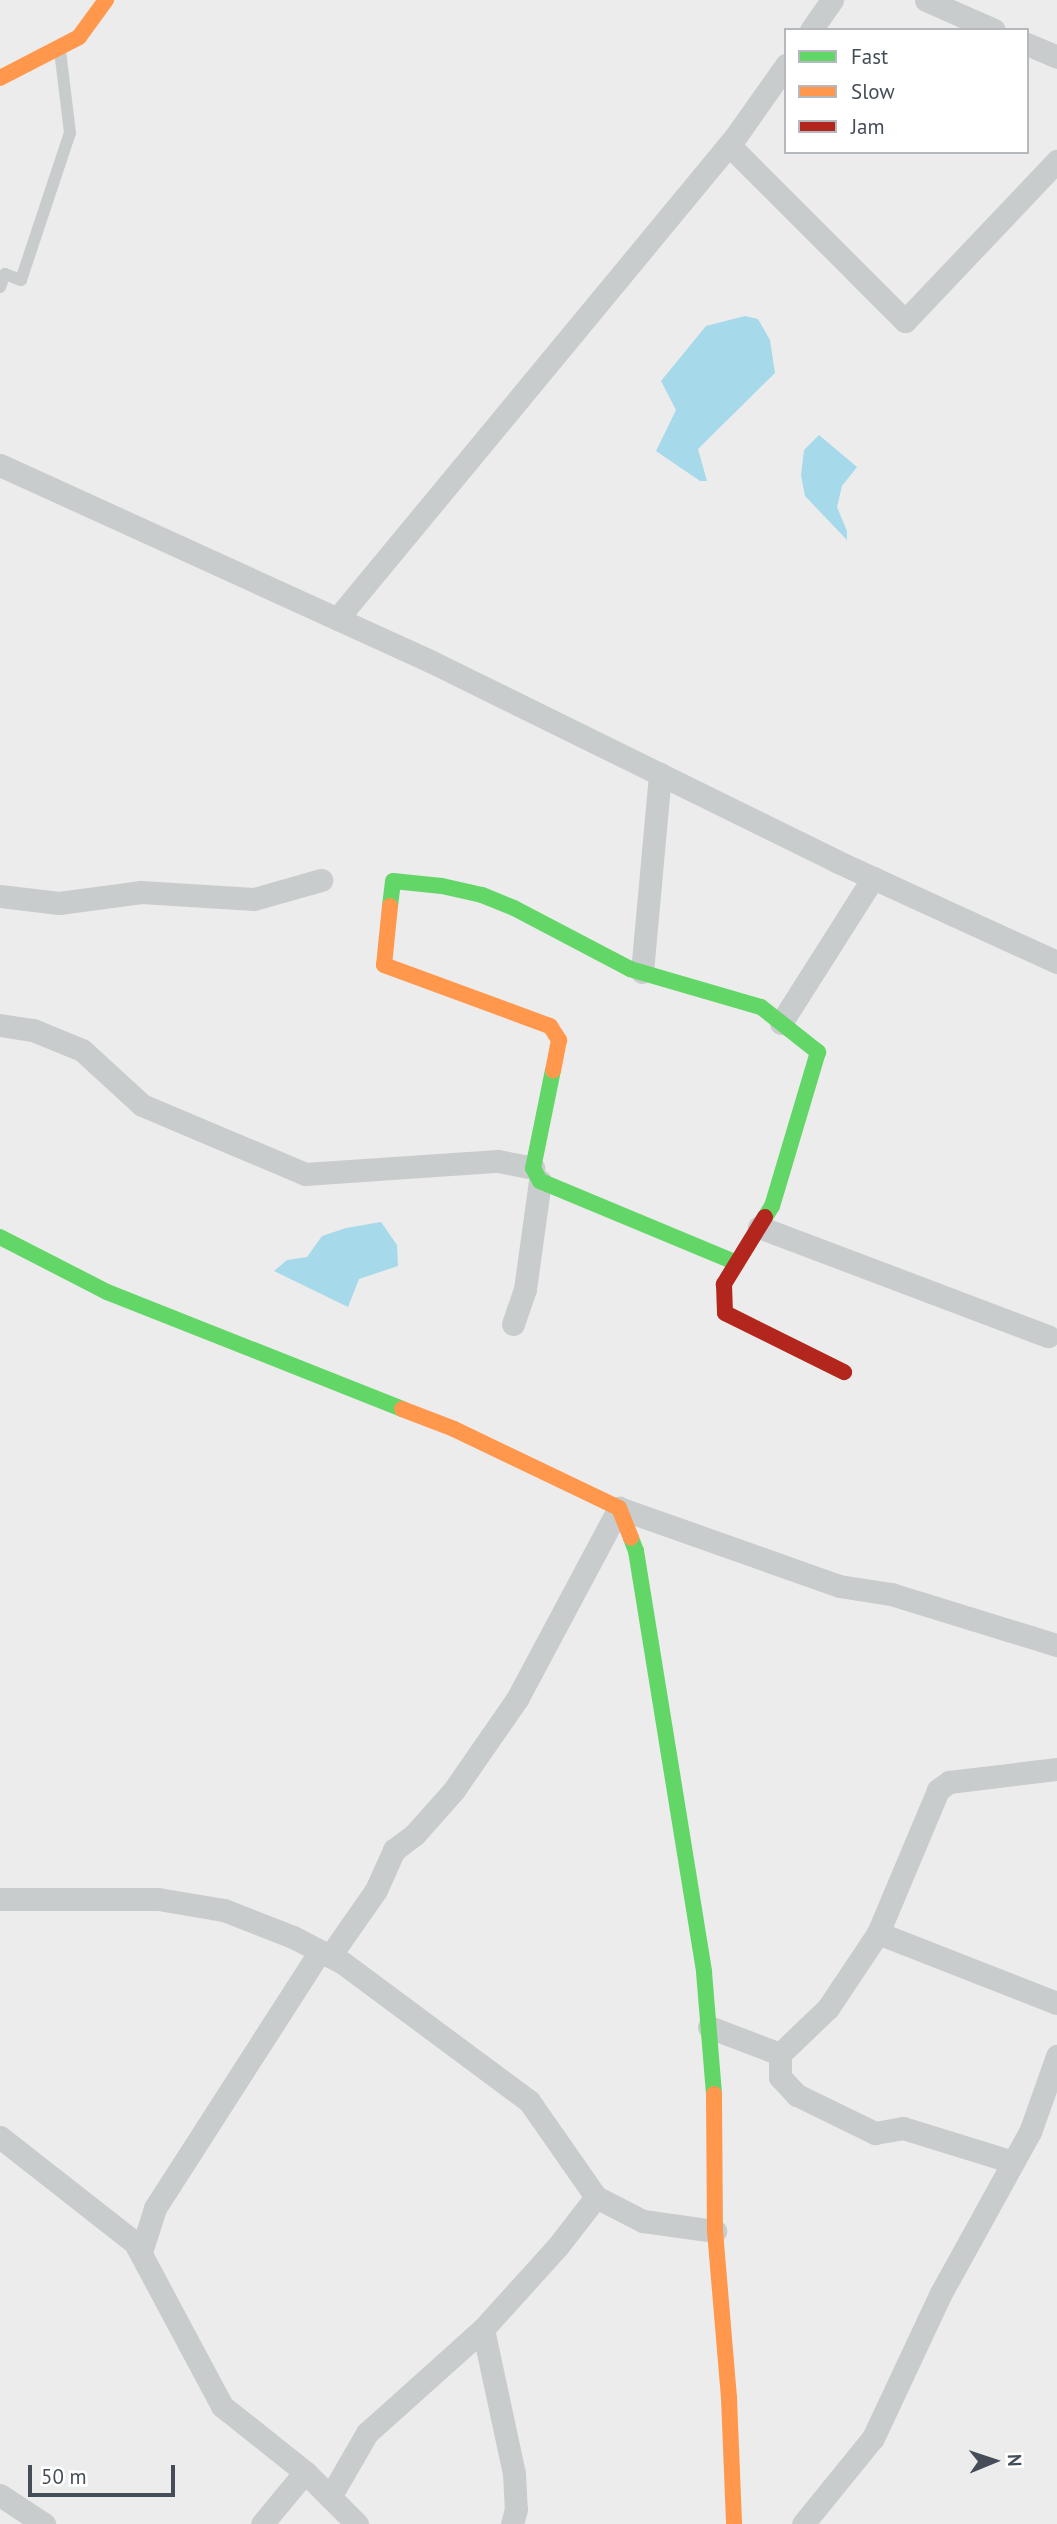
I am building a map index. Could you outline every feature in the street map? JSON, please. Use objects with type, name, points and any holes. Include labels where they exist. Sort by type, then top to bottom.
[{"type":"main road","points":[[0,78],[79,37],[106,0]]},
{"type":"main road","points":[[737,1263],[536,1174],[559,1040],[550,1026],[384,965],[393,881],[442,886],[482,895],[514,908],[642,972],[761,1007],[818,1052],[772,1206],[759,1227],[737,1263],[724,1284],[724,1313],[845,1372]]},
{"type":"main road","points":[[0,1237],[107,1292],[454,1429],[620,1508],[636,1551],[704,1972],[714,2078],[715,2231],[729,2398],[734,2524]]},
{"type":"street","points":[[812,28],[832,0]]},
{"type":"street","points":[[926,0],[989,28]]},
{"type":"street","points":[[1029,45],[1057,57]]},
{"type":"street","points":[[337,619],[729,145],[784,68]]},
{"type":"street","points":[[729,145],[905,321],[1057,161]]},
{"type":"street","points":[[0,465],[337,619],[873,878],[1057,962]]},
{"type":"street","points":[[642,972],[660,774]]},
{"type":"street","points":[[781,1023],[873,878]]},
{"type":"street","points":[[0,896],[59,903],[141,892],[254,899],[321,880]]},
{"type":"street","points":[[0,1025],[33,1030],[82,1050],[142,1105],[305,1174],[498,1161],[536,1174],[525,1289],[513,1324]]},
{"type":"street","points":[[759,1227],[1048,1336]]},
{"type":"street","points":[[141,2252],[155,2208],[325,1953],[376,1890],[394,1850],[415,1834],[454,1790],[517,1699],[620,1508],[839,1586],[891,1594],[1057,1645]]},
{"type":"street","points":[[1013,2162],[903,2128],[875,2133],[797,2095],[780,2077],[780,2054],[828,2008],[878,1933],[938,1790],[949,1782],[1057,1769]]},
{"type":"street","points":[[0,1899],[158,1899],[224,1910],[325,1953],[528,2101],[596,2197],[643,2221],[715,2231]]},
{"type":"street","points":[[878,1933],[1057,2003]]},
{"type":"street","points":[[709,2027],[780,2054]]},
{"type":"street","points":[[803,2524],[873,2438],[941,2293],[1030,2132],[1057,2056]]},
{"type":"street","points":[[0,2137],[135,2243],[222,2406],[305,2472],[358,2524]]},
{"type":"street","points":[[330,2497],[367,2434],[483,2329],[558,2246],[596,2197]]},
{"type":"street","points":[[483,2329],[514,2474],[516,2509],[512,2524]]},
{"type":"street","points":[[262,2524],[305,2472]]},
{"type":"street","points":[[0,2495],[44,2524]]},
{"type":"lane","points":[[0,286],[5,274],[21,280],[70,133],[60,47]]},
{"type":"water","points":[[745,316],[758,319],[770,340],[775,373],[698,449],[707,481],[700,481],[656,451],[676,410],[661,381],[706,326]]},
{"type":"water","points":[[819,435],[857,467],[842,486],[837,507],[847,531],[847,540],[805,496],[801,475],[804,450]]},
{"type":"water","points":[[381,1222],[397,1245],[398,1266],[359,1279],[348,1307],[274,1271],[287,1260],[307,1257],[322,1236],[346,1228]]},
{"type":"traffic: fast","points":[[390,906],[393,881],[442,886],[482,895],[514,908],[630,969],[761,1007],[818,1052],[772,1206],[765,1217]]},
{"type":"traffic: fast","points":[[553,1070],[533,1168],[540,1181],[737,1263]]},
{"type":"traffic: fast","points":[[0,1237],[107,1292],[402,1409]]},
{"type":"traffic: fast","points":[[631,1538],[636,1551],[704,1972],[714,2094]]},
{"type":"traffic: slow","points":[[0,78],[79,37],[106,0]]},
{"type":"traffic: slow","points":[[390,906],[384,965],[550,1026],[559,1040],[553,1070]]},
{"type":"traffic: slow","points":[[402,1409],[454,1429],[619,1508],[631,1538]]},
{"type":"traffic: slow","points":[[714,2094],[715,2231],[729,2398],[734,2524]]},
{"type":"traffic: jam","points":[[765,1217],[724,1284],[725,1313],[844,1372]]}]
